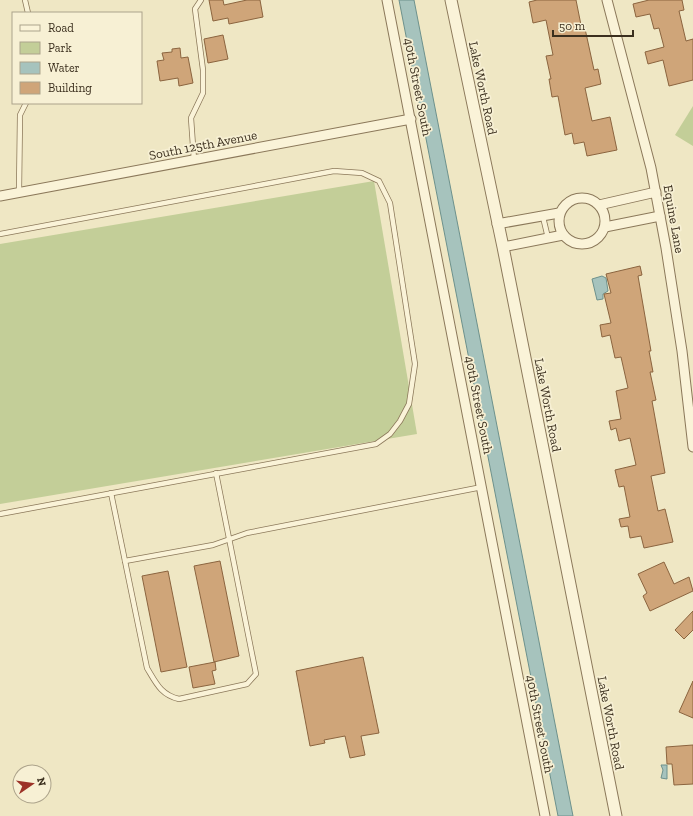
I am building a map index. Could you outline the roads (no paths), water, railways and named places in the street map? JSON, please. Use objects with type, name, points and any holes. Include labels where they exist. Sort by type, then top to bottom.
[{"type":"street","name":"40th Street South","points":[[387,0],[545,816]]},
{"type":"street","name":"Lake Worth Road","points":[[451,0],[503,247],[616,816]]},
{"type":"street","name":"Equine Lane","points":[[607,0],[656,192],[682,351],[693,447]]},
{"type":"street","name":"South 125th Avenue","points":[[0,196],[411,119]]},
{"type":"street","points":[[599,205],[656,192]]},
{"type":"street","points":[[577,198],[585,198],[599,205],[604,212],[605,227],[596,240],[590,243],[575,244],[563,235],[558,221],[560,213],[569,201],[577,198]]},
{"type":"street","points":[[497,224],[560,213]]},
{"type":"street","points":[[605,227],[660,216]]},
{"type":"street","points":[[503,247],[563,235]]},
{"type":"lane","points":[[25,0],[28,12]]},
{"type":"lane","points":[[194,160],[191,118],[203,93],[203,70],[195,9],[201,0]]},
{"type":"lane","points":[[19,192],[20,115],[26,104]]},
{"type":"lane","points":[[0,234],[334,171],[362,172],[379,181],[390,203],[415,364],[409,404],[400,421],[390,434],[376,444],[0,514]]},
{"type":"lane","points":[[543,217],[548,238]]},
{"type":"lane","points":[[111,493],[147,668],[158,686],[168,696],[179,698],[247,684],[256,674],[216,473]]},
{"type":"lane","points":[[125,561],[213,545],[247,533],[482,487]]},
{"type":"water","points":[[399,0],[414,0],[573,816],[558,816]]},
{"type":"water","points":[[602,276],[606,278],[608,291],[603,294],[603,299],[597,300],[592,279]]},
{"type":"water","points":[[661,765],[667,765],[667,779],[661,778],[663,770]]}]
